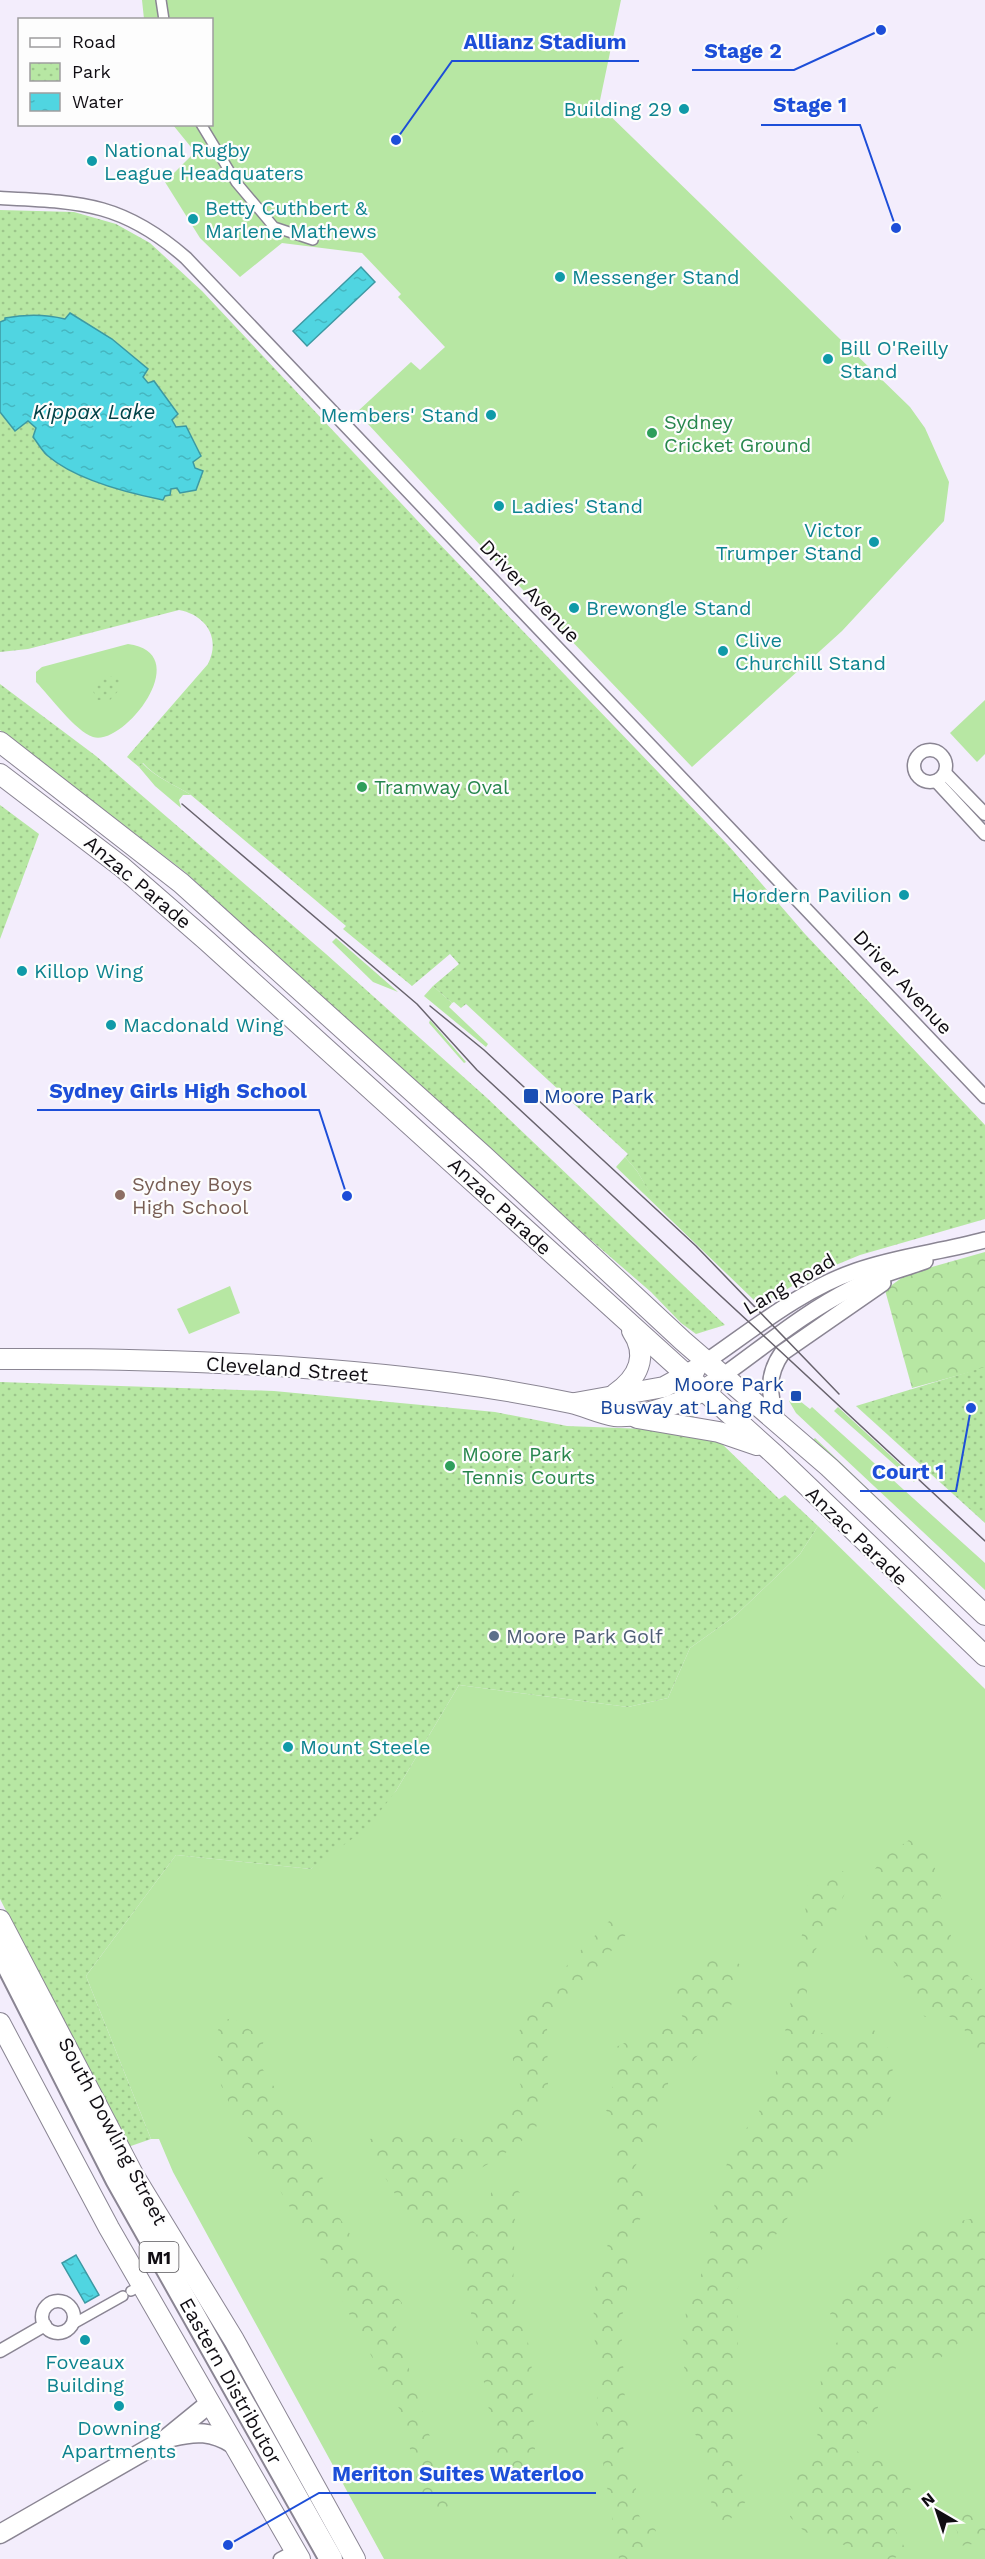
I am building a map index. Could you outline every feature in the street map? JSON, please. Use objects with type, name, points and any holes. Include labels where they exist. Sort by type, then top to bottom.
[{"type":"highway","name":"Eastern Distributor","points":[[0,1948],[117,2179],[331,2559]]},
{"type":"highway","name":"Eastern Distributor","points":[[0,1979],[22,2019],[105,2191],[221,2389],[297,2557]]},
{"type":"highway","points":[[117,2179],[219,2339],[345,2559]]},
{"type":"main road","name":"Anzac Parade","points":[[0,742],[181,883],[707,1361],[777,1420],[985,1616]]},
{"type":"main road","name":"Anzac Parade","points":[[0,774],[122,867],[182,918],[775,1455],[985,1656]]},
{"type":"main road","points":[[615,1394],[630,1382],[640,1365],[640,1348],[627,1323]]},
{"type":"main road","name":"Cleveland Street","points":[[0,1359],[157,1360],[317,1370],[452,1382],[572,1403],[616,1416],[687,1400],[704,1391],[724,1375]]},
{"type":"main road","name":"Cleveland Street","points":[[572,1403],[664,1387],[687,1376],[707,1361]]},
{"type":"main road","points":[[616,1416],[649,1419],[735,1436],[775,1455]]},
{"type":"main road","name":"South Dowling Street","points":[[0,1920],[134,2176],[234,2340],[355,2559]]},
{"type":"main road","points":[[0,2023],[104,2219],[297,2557]]},
{"type":"main road","points":[[0,2534],[167,2438],[210,2403]]},
{"type":"main road","points":[[167,2438],[203,2432],[233,2444]]},
{"type":"street","points":[[161,0],[164,18]]},
{"type":"street","points":[[202,126],[236,182],[274,227],[313,240]]},
{"type":"street","name":"Driver Avenue","points":[[0,198],[75,201],[97,206],[146,228],[186,258],[985,1097]]},
{"type":"street","points":[[985,814],[940,777],[985,834]]},
{"type":"street","name":"Lang Road","points":[[707,1361],[790,1304],[830,1282],[887,1261],[985,1240]]},
{"type":"street","name":"Lang Road","points":[[724,1375],[790,1326],[831,1300],[863,1283],[970,1244]]},
{"type":"street","points":[[777,1420],[771,1402],[770,1381],[771,1371],[782,1353],[857,1298],[908,1267]]},
{"type":"street","points":[[45,2325],[59,2333],[129,2292]]},
{"type":"street","points":[[45,2325],[44,2311],[50,2303],[60,2301],[72,2308],[72,2324]]},
{"type":"street","points":[[0,2351],[45,2325]]},
{"type":"green space","name":"Sydney Cricket Ground","points":[[142,0],[621,0],[599,105],[910,407],[925,428],[949,482],[944,521],[842,631],[692,767],[463,527],[357,412],[411,362],[420,370],[445,347],[398,297],[401,294],[362,253],[282,243],[240,277],[200,238],[165,182],[195,152],[174,126],[213,126],[213,18],[144,18]]},
{"type":"green space","points":[[0,210],[74,212],[116,224],[150,243],[202,291],[430,534],[728,845],[805,934],[985,1125],[985,1219],[860,1255],[809,1276],[762,1304],[652,1197],[637,1171],[625,1157],[628,1154],[466,1004],[461,1008],[433,986],[459,964],[450,954],[412,986],[343,929],[346,926],[191,795],[159,777],[143,763],[139,767],[127,757],[208,664],[213,645],[212,637],[203,622],[179,610],[28,649],[0,652]]},
{"type":"green space","points":[[128,644],[148,651],[156,664],[155,680],[148,698],[136,714],[121,728],[106,736],[93,737],[78,728],[36,682],[36,672],[42,667]]},
{"type":"green space","points":[[113,676],[121,681],[120,689],[110,700],[97,700],[92,689],[94,686],[106,677]]},
{"type":"green space","points":[[0,684],[96,756],[326,954],[487,1098],[725,1325],[696,1334],[681,1323],[651,1292],[570,1222],[185,872],[0,730]]},
{"type":"green space","points":[[985,700],[985,754],[977,762],[950,733]]},
{"type":"green space","points":[[142,763],[159,777],[191,795],[183,795],[179,800],[181,808],[155,786],[139,767]]},
{"type":"green space","points":[[0,805],[39,834],[0,939]]},
{"type":"green space","points":[[336,938],[398,992],[373,982],[332,942]]},
{"type":"green space","points":[[433,986],[452,1003],[449,1007],[488,1044],[486,1047],[424,996]]},
{"type":"green space","points":[[430,1020],[466,1062],[464,1063],[429,1023]]},
{"type":"green space","points":[[625,1157],[637,1171],[652,1196],[753,1294],[755,1301],[616,1167]]},
{"type":"green space","points":[[985,1252],[985,1368],[912,1388],[885,1290],[907,1274]]},
{"type":"green space","points":[[230,1286],[240,1313],[189,1334],[177,1309]]},
{"type":"green space","points":[[985,1367],[985,1523],[856,1406]]},
{"type":"green space","points":[[0,1382],[274,1391],[495,1412],[567,1426],[645,1429],[693,1416],[779,1499],[785,1495],[818,1526],[800,1554],[735,1616],[690,1648],[668,1698],[628,1707],[459,1685],[396,1791],[367,1828],[311,1869],[176,1855],[86,1976],[151,2139],[128,2147],[0,1899]]},
{"type":"green space","points":[[791,1394],[810,1409],[812,1407],[985,1563],[985,1590],[796,1413],[789,1401]]},
{"type":"green space","points":[[838,1407],[916,1479],[914,1482],[834,1411]]},
{"type":"green space","points":[[815,1438],[985,1601],[985,1608],[813,1440]]},
{"type":"green space","name":"Moore Park Golf","points":[[818,1526],[985,1689],[985,2559],[384,2559],[173,2172],[159,2139],[151,2139],[86,1976],[176,1855],[311,1869],[396,1791],[459,1685],[628,1707],[668,1698],[690,1648],[735,1616],[800,1554]]},
{"type":"green space","points":[[909,1840],[931,1849],[947,1926],[966,1973],[985,1993],[985,2069],[971,2056],[963,2023],[938,2011],[925,2017],[903,1990],[907,1983],[889,1954],[875,1955],[864,1945],[875,1869],[884,1858]]},
{"type":"green space","points":[[839,1869],[853,1878],[814,1953],[804,2007],[815,2031],[842,2040],[874,2030],[893,2055],[892,2089],[885,2128],[807,2190],[773,2239],[762,2249],[737,2289],[738,2346],[733,2408],[737,2453],[748,2499],[727,2523],[717,2517],[712,2507],[702,2444],[690,2427],[690,2405],[682,2353],[686,2311],[705,2265],[717,2189],[736,2141],[758,2114],[779,2064],[794,1984],[795,1960],[805,1924],[806,1887],[827,1873]]},
{"type":"green space","points":[[615,1915],[630,1930],[547,2023],[548,2088],[535,2131],[500,2157],[447,2188],[456,2214],[477,2235],[492,2190],[510,2182],[520,2193],[515,2214],[513,2292],[531,2353],[535,2450],[516,2477],[502,2480],[462,2264],[418,2233],[375,2160],[369,2139],[419,2134],[467,2140],[524,2096],[513,2056],[517,2035],[527,2017],[555,1979]]},
{"type":"green space","points":[[725,1956],[741,1965],[730,2009],[709,2043],[687,2066],[669,2064],[668,2085],[654,2137],[630,2174],[650,2194],[646,2210],[628,2238],[627,2289],[621,2323],[625,2401],[632,2414],[623,2446],[630,2466],[637,2474],[636,2499],[640,2517],[643,2523],[652,2523],[656,2531],[645,2559],[619,2559],[594,2408],[602,2384],[595,2346],[593,2295],[617,2213],[613,2175],[619,2141],[615,2126],[605,2108],[617,2075],[616,2047],[642,2035],[656,2021],[671,2029],[683,2018],[674,1998],[679,1987],[705,1957]]},
{"type":"green space","points":[[232,2018],[264,2039],[259,2063],[271,2083],[307,2125],[330,2203],[355,2242],[402,2303],[395,2323],[450,2502],[444,2513],[432,2515],[418,2484],[402,2414],[315,2249],[233,2112],[221,2085],[216,2035],[222,2021]]},
{"type":"green space","points":[[985,2216],[985,2321],[933,2364],[899,2361],[874,2416],[849,2444],[864,2457],[894,2462],[914,2484],[891,2522],[905,2548],[894,2559],[874,2559],[859,2550],[805,2532],[790,2517],[796,2467],[817,2442],[822,2361],[838,2341],[830,2314],[882,2252],[911,2231]]},
{"type":"green space","points":[[974,2507],[985,2521],[985,2542],[960,2546],[953,2512]]},
{"type":"water","points":[[361,267],[375,282],[307,346],[293,331]]},
{"type":"water","name":"Kippax Lake","points":[[70,313],[112,339],[148,369],[143,377],[148,383],[154,381],[178,414],[172,420],[176,427],[186,426],[201,456],[193,462],[195,468],[203,471],[196,490],[180,493],[177,488],[171,489],[170,495],[165,496],[163,500],[118,489],[87,478],[72,472],[46,454],[33,437],[36,428],[28,421],[15,431],[0,412],[0,322],[5,318],[28,315],[65,319]]},
{"type":"water","points":[[76,2255],[99,2295],[85,2303],[62,2263]]},
{"type":"tram line","points":[[182,804],[417,1004],[477,1070],[985,1541]]},
{"type":"tram line","points":[[430,1006],[484,1050],[696,1246],[839,1394]]},
{"type":"place","name":"Stage 2","points":[[881,30]]},
{"type":"place","name":"Building 29","points":[[684,109]]},
{"type":"place","name":"Allianz Stadium","points":[[396,140]]},
{"type":"place","name":"National Rugby League Headquaters","points":[[92,161]]},
{"type":"place","name":"Betty Cuthbert & Marlene Mathews","points":[[193,219]]},
{"type":"place","name":"Stage 1","points":[[896,228]]},
{"type":"place","name":"Messenger Stand","points":[[560,277]]},
{"type":"place","name":"Bill O'Reilly Stand","points":[[828,359]]},
{"type":"place","name":"Members' Stand","points":[[491,415]]},
{"type":"place","name":"Sydney Cricket Ground","points":[[652,433]]},
{"type":"place","name":"Ladies' Stand","points":[[499,506]]},
{"type":"place","name":"Victor Trumper Stand","points":[[874,542]]},
{"type":"place","name":"Brewongle Stand","points":[[574,608]]},
{"type":"place","name":"Clive Churchill Stand","points":[[723,651]]},
{"type":"place","name":"Tramway Oval","points":[[362,787]]},
{"type":"place","name":"Hordern Pavilion","points":[[904,895]]},
{"type":"place","name":"Killop Wing","points":[[22,971]]},
{"type":"place","name":"Macdonald Wing","points":[[111,1025]]},
{"type":"place","name":"Moore Park","points":[[531,1096]]},
{"type":"place","name":"Sydney Boys High School","points":[[120,1195]]},
{"type":"place","name":"Sydney Girls High School","points":[[347,1196]]},
{"type":"place","name":"Moore Park Busway at Lang Rd","points":[[796,1396]]},
{"type":"place","name":"Court 1","points":[[971,1408]]},
{"type":"place","name":"Moore Park Tennis Courts","points":[[450,1466]]},
{"type":"place","name":"Moore Park Golf","points":[[494,1636]]},
{"type":"place","name":"Mount Steele","points":[[288,1747]]},
{"type":"place","name":"Foveaux Building","points":[[85,2340]]},
{"type":"place","name":"Downing Apartments","points":[[119,2406]]},
{"type":"place","name":"Meriton Suites Waterloo","points":[[228,2545]]}]
